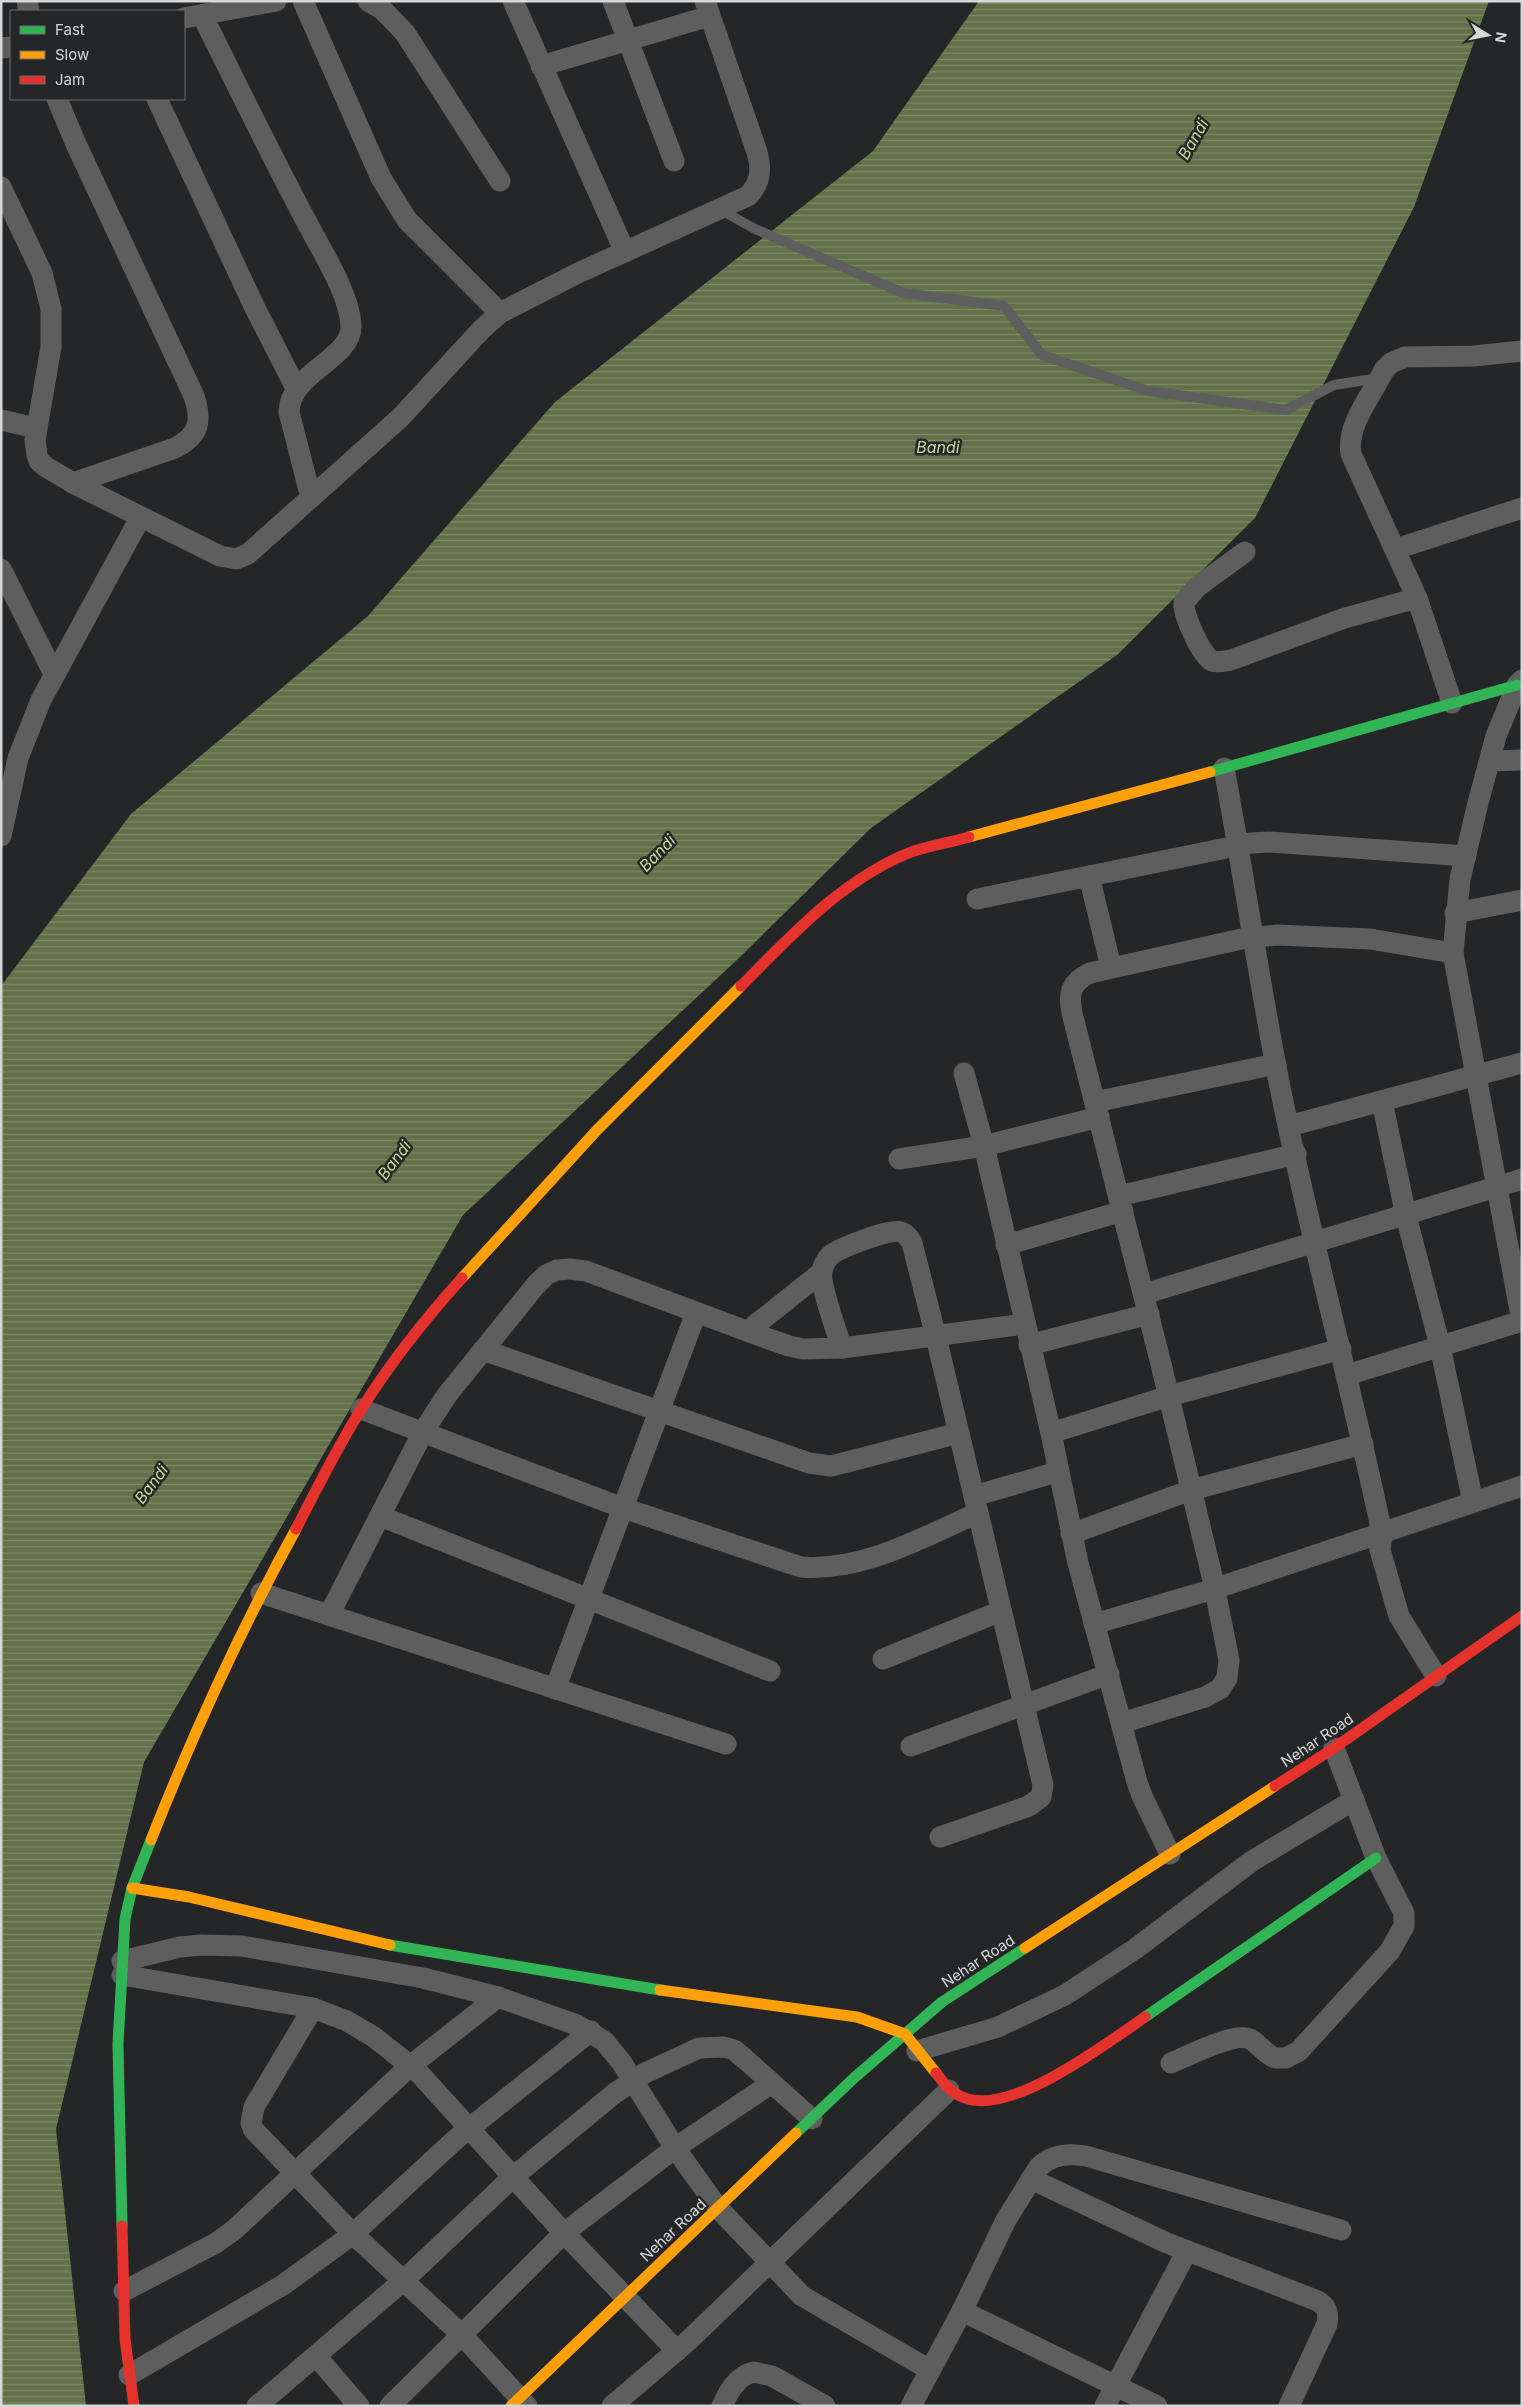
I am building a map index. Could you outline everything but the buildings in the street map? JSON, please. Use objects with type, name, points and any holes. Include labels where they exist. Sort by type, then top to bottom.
[{"type":"street","points":[[276,1],[193,16],[304,218],[324,250],[349,314],[350,335],[344,346],[296,388],[290,402],[289,412],[311,498]]},
{"type":"street","points":[[304,1],[381,178],[396,205],[430,245],[500,313]]},
{"type":"street","points":[[368,1],[383,10],[405,33],[500,181]]},
{"type":"street","points":[[513,1],[625,252]]},
{"type":"street","points":[[613,1],[674,161]]},
{"type":"street","points":[[1,187],[42,273],[51,309],[51,347],[36,428],[35,447],[39,461],[73,483],[140,518],[220,556],[236,559],[248,554],[401,417],[481,330],[500,313],[578,273],[748,196],[754,190],[761,173],[760,164],[707,8],[629,40],[541,66]]},
{"type":"street","points":[[57,100],[199,410],[197,428],[186,442],[175,448],[73,483]]},
{"type":"street","points":[[157,100],[255,308],[296,388]]},
{"type":"street","points":[[1452,703],[1417,598],[1357,468],[1350,448],[1354,427],[1380,378],[1391,363],[1405,357],[1474,356],[1522,352]]},
{"type":"street","points":[[1,420],[36,428]]},
{"type":"street","points":[[1396,549],[1522,508]]},
{"type":"street","points":[[1,836],[10,755],[140,518]]},
{"type":"street","points":[[1244,552],[1197,587],[1184,602],[1185,614],[1206,657],[1214,662],[1232,660],[1345,618],[1417,598]]},
{"type":"street","points":[[1,568],[54,674]]},
{"type":"street","points":[[134,2406],[124,2339],[118,2044],[125,1919],[132,1888],[167,1800],[262,1593],[361,1409],[395,1358],[433,1310],[590,1138],[753,974],[825,904],[881,866],[907,854],[1224,768],[1519,682]]},
{"type":"street","points":[[1347,1375],[1522,1321],[1453,952],[1455,913],[1466,856],[1496,736],[1519,682]]},
{"type":"street","points":[[1490,761],[1522,760]]},
{"type":"street","points":[[1224,768],[1252,938],[1276,1064],[1382,1532],[1380,1550],[1399,1616],[1436,1676]]},
{"type":"street","points":[[977,899],[1238,845],[1269,842],[1466,856]]},
{"type":"street","points":[[1089,876],[1111,967]]},
{"type":"street","points":[[1455,913],[1522,900]]},
{"type":"street","points":[[1122,1723],[1205,1697],[1225,1685],[1229,1670],[1229,1660],[1169,1396],[1072,1013],[1070,991],[1082,977],[1111,967],[1252,938],[1277,935],[1370,939],[1453,952]]},
{"type":"street","points":[[1289,1126],[1522,1063]]},
{"type":"street","points":[[899,1159],[984,1146],[1097,1110],[1276,1064]]},
{"type":"street","points":[[964,1073],[984,1146],[1024,1324],[1051,1433],[1057,1472],[1071,1534],[1094,1624],[1142,1796],[1170,1854]]},
{"type":"street","points":[[1382,1101],[1406,1216],[1440,1346],[1473,1502]]},
{"type":"street","points":[[1006,1244],[1121,1204],[1296,1154]]},
{"type":"street","points":[[1029,1345],[1316,1244],[1522,1179]]},
{"type":"street","points":[[752,1333],[754,1326],[822,1272],[831,1255],[845,1247],[892,1231],[900,1231],[908,1236],[912,1243],[936,1337],[1022,1705],[1043,1785],[1041,1797],[1029,1806],[940,1837]]},
{"type":"street","points":[[329,1615],[423,1432],[447,1396],[534,1286],[546,1275],[557,1270],[586,1271],[696,1313],[796,1348],[842,1348],[1024,1324]]},
{"type":"street","points":[[822,1272],[842,1348]]},
{"type":"street","points":[[554,1689],[696,1313]]},
{"type":"street","points":[[1051,1433],[1169,1396],[1341,1349]]},
{"type":"street","points":[[483,1350],[808,1464],[843,1463],[959,1432]]},
{"type":"street","points":[[361,1409],[623,1508],[781,1562],[820,1569],[865,1561],[976,1505],[1057,1472]]},
{"type":"street","points":[[1071,1534],[1191,1490],[1363,1444]]},
{"type":"street","points":[[1094,1624],[1214,1589],[1522,1486]]},
{"type":"street","points":[[380,1516],[770,1671]]},
{"type":"street","points":[[262,1593],[726,1744]]},
{"type":"street","points":[[884,1659],[1001,1611]]},
{"type":"street","name":"Nehar Road","points":[[519,2403],[624,2297],[812,2119],[911,2043],[942,2002],[1334,1748],[1522,1616]]},
{"type":"street","points":[[910,1746],[1109,1674]]},
{"type":"street","points":[[1171,2063],[1234,2038],[1250,2039],[1275,2058],[1286,2058],[1299,2051],[1390,1951],[1404,1926],[1404,1912],[1376,1858],[1334,1748]]},
{"type":"street","points":[[911,2043],[998,2027],[1065,1995],[1135,1949],[1252,1861],[1354,1800]]},
{"type":"street","points":[[132,1888],[189,1896],[392,1945],[466,1959],[687,1994],[858,2016],[911,2043],[949,2090],[968,2100],[995,2100],[1031,2088],[1090,2054],[1265,1936],[1376,1858]]},
{"type":"street","points":[[122,1968],[180,1947],[201,1945],[242,1946],[423,1978],[498,1997],[591,2031],[612,2050],[675,2148],[718,2208],[802,2296],[930,2370]]},
{"type":"street","points":[[122,1968],[313,2008],[347,2021],[367,2033],[410,2066],[564,2233],[677,2351]]},
{"type":"street","points":[[124,2291],[216,2243],[241,2224],[410,2066],[498,1997]]},
{"type":"street","points":[[313,2008],[259,2097],[252,2116],[253,2129],[353,2234],[462,2335],[519,2403]]},
{"type":"street","points":[[129,2375],[283,2285],[353,2234],[469,2129],[591,2031]]},
{"type":"street","points":[[257,2406],[403,2281],[513,2177],[631,2081],[688,2052],[710,2046],[724,2047],[734,2050],[812,2119]]},
{"type":"street","points":[[390,2406],[564,2233],[675,2148],[772,2083]]},
{"type":"street","points":[[612,2406],[677,2351],[949,2090]]},
{"type":"street","points":[[911,2406],[962,2311],[1006,2220],[1031,2179],[1046,2160],[1061,2155],[1076,2154],[1341,2230]]},
{"type":"street","points":[[1031,2179],[1187,2251],[1318,2300],[1324,2305],[1328,2310],[1327,2324],[1289,2406]]},
{"type":"street","points":[[1105,2406],[1187,2251]]},
{"type":"street","points":[[962,2311],[1156,2406]]},
{"type":"street","points":[[316,2356],[359,2406]]},
{"type":"street","points":[[722,2406],[732,2386],[739,2378],[752,2372],[772,2376],[825,2406]]},
{"type":"lane","points":[[719,209],[755,229],[903,293],[1004,306],[1042,356],[1148,391],[1286,410],[1334,385],[1380,378]]},
{"type":"water","name":"Bandi","points":[[979,1],[1489,1],[1414,207],[1255,518],[1117,655],[871,828],[739,958],[463,1215],[144,1762],[56,2129],[86,2406],[1,2406],[1,986],[131,814],[368,616],[555,402],[873,151]]},
{"type":"traffic: fast","points":[[1210,772],[1517,685]]},
{"type":"traffic: fast","points":[[122,2226],[118,2044],[125,1919],[132,1888],[151,1840]]},
{"type":"traffic: fast","points":[[1145,2017],[1376,1858]]},
{"type":"traffic: fast","points":[[390,1945],[660,1990]]},
{"type":"traffic: fast","points":[[796,2133],[854,2078],[942,2002],[1025,1948]]},
{"type":"traffic: slow","points":[[969,837],[1210,772]]},
{"type":"traffic: slow","points":[[462,1278],[597,1130],[741,986]]},
{"type":"traffic: slow","points":[[151,1840],[219,1682],[256,1605],[296,1529]]},
{"type":"traffic: slow","points":[[1025,1948],[1275,1786]]},
{"type":"traffic: slow","points":[[132,1888],[189,1897],[390,1945]]},
{"type":"traffic: slow","points":[[660,1990],[857,2017],[905,2034],[936,2073]]},
{"type":"traffic: slow","points":[[511,2406],[796,2133]]},
{"type":"traffic: jam","points":[[741,986],[798,930],[859,879],[906,854],[969,837]]},
{"type":"traffic: jam","points":[[296,1529],[344,1438],[373,1391],[409,1341],[462,1278]]},
{"type":"traffic: jam","points":[[1275,1786],[1334,1748],[1522,1616]]},
{"type":"traffic: jam","points":[[936,2073],[954,2092],[968,2099],[988,2101],[1010,2096],[1060,2073],[1145,2017]]},
{"type":"traffic: jam","points":[[122,2226],[125,2339],[134,2406]]}]
